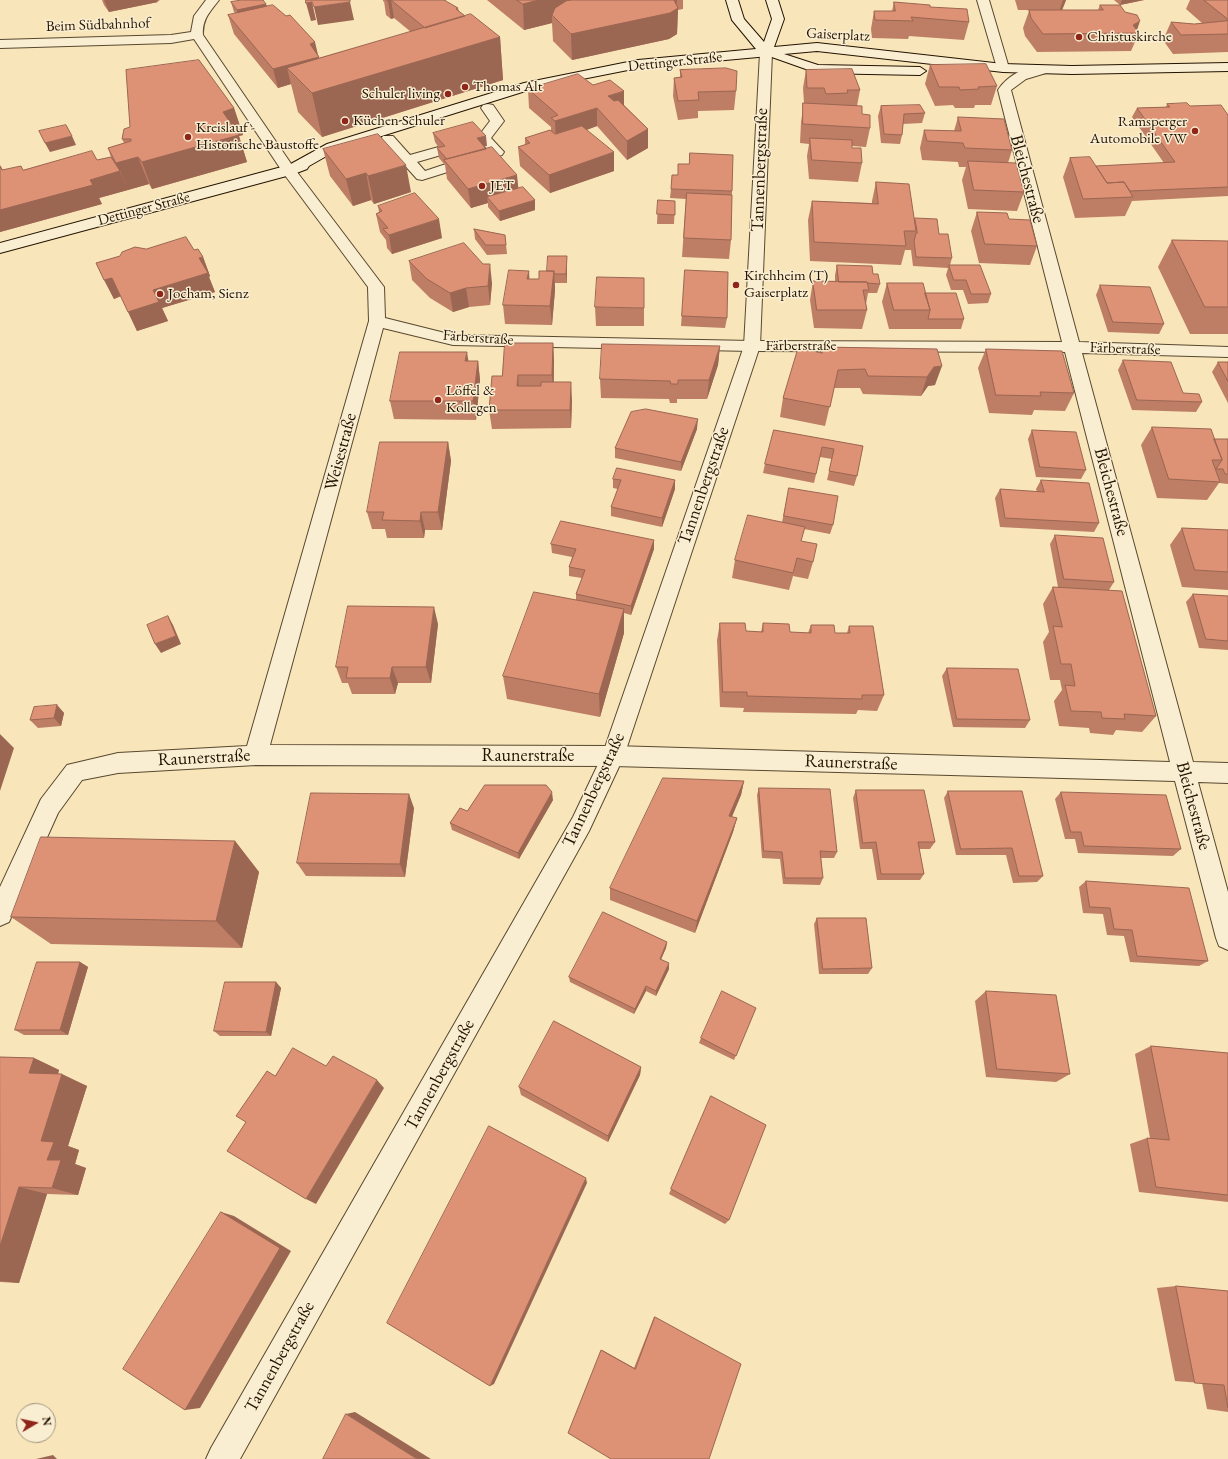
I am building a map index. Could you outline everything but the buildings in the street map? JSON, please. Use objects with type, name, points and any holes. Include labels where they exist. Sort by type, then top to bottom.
[{"type":"street","points":[[213,0],[203,10],[196,25],[197,35],[289,171]]},
{"type":"street","points":[[732,0],[738,20],[766,53]]},
{"type":"street","name":"Tannenbergstraße","points":[[222,1459],[581,824],[613,756],[752,346],[756,290],[766,53],[778,19],[772,0]]},
{"type":"street","points":[[983,0],[1003,68],[1042,70],[1228,67]]},
{"type":"street","name":"Beim Südbahnhof","points":[[0,44],[171,39],[197,35]]},
{"type":"street","name":"Gaiserplatz","points":[[766,53],[817,47],[1003,68]]},
{"type":"street","name":"Gaiserplatz","points":[[766,53],[816,68],[968,72],[1003,68]]},
{"type":"street","name":"Dettinger Straße","points":[[289,171],[332,148],[529,86],[638,64],[766,53]]},
{"type":"street","name":"Bleichestraße","points":[[1042,70],[1021,75],[1010,82],[1004,90],[1228,938]]},
{"type":"street","name":"Dettinger Straße","points":[[0,248],[289,171],[388,138],[488,108],[586,75]]},
{"type":"street","points":[[408,160],[484,138],[497,121],[488,108]]},
{"type":"street","points":[[388,138],[422,176],[497,152],[484,138]]},
{"type":"street","name":"Weisestraße","points":[[256,755],[377,321],[376,287],[289,171]]},
{"type":"street","name":"Färberstraße","points":[[377,321],[453,340],[752,346],[1073,347],[1228,352]]},
{"type":"street","name":"Raunerstraße","points":[[0,914],[7,882],[49,806],[75,772],[118,763],[256,755],[613,756],[1228,773]]},
{"type":"place","name":"Christuskirche","points":[[1079,37]]},
{"type":"place","name":"Thomas Alt","points":[[465,87]]},
{"type":"place","name":"Schuler living","points":[[448,94]]},
{"type":"place","name":"Küchen Schuler","points":[[345,121]]},
{"type":"place","name":"Ramsperger Automobile VW","points":[[1195,131]]},
{"type":"place","name":"Kreislauf - Historische Baustoffe","points":[[188,137]]},
{"type":"place","name":"JET","points":[[482,186]]},
{"type":"place","name":"Kirchheim (T) Gaiserplatz","points":[[736,285]]},
{"type":"place","name":"Jocham, Sienz","points":[[160,294]]},
{"type":"place","name":"Löffel & Kollegen","points":[[438,400]]}]
